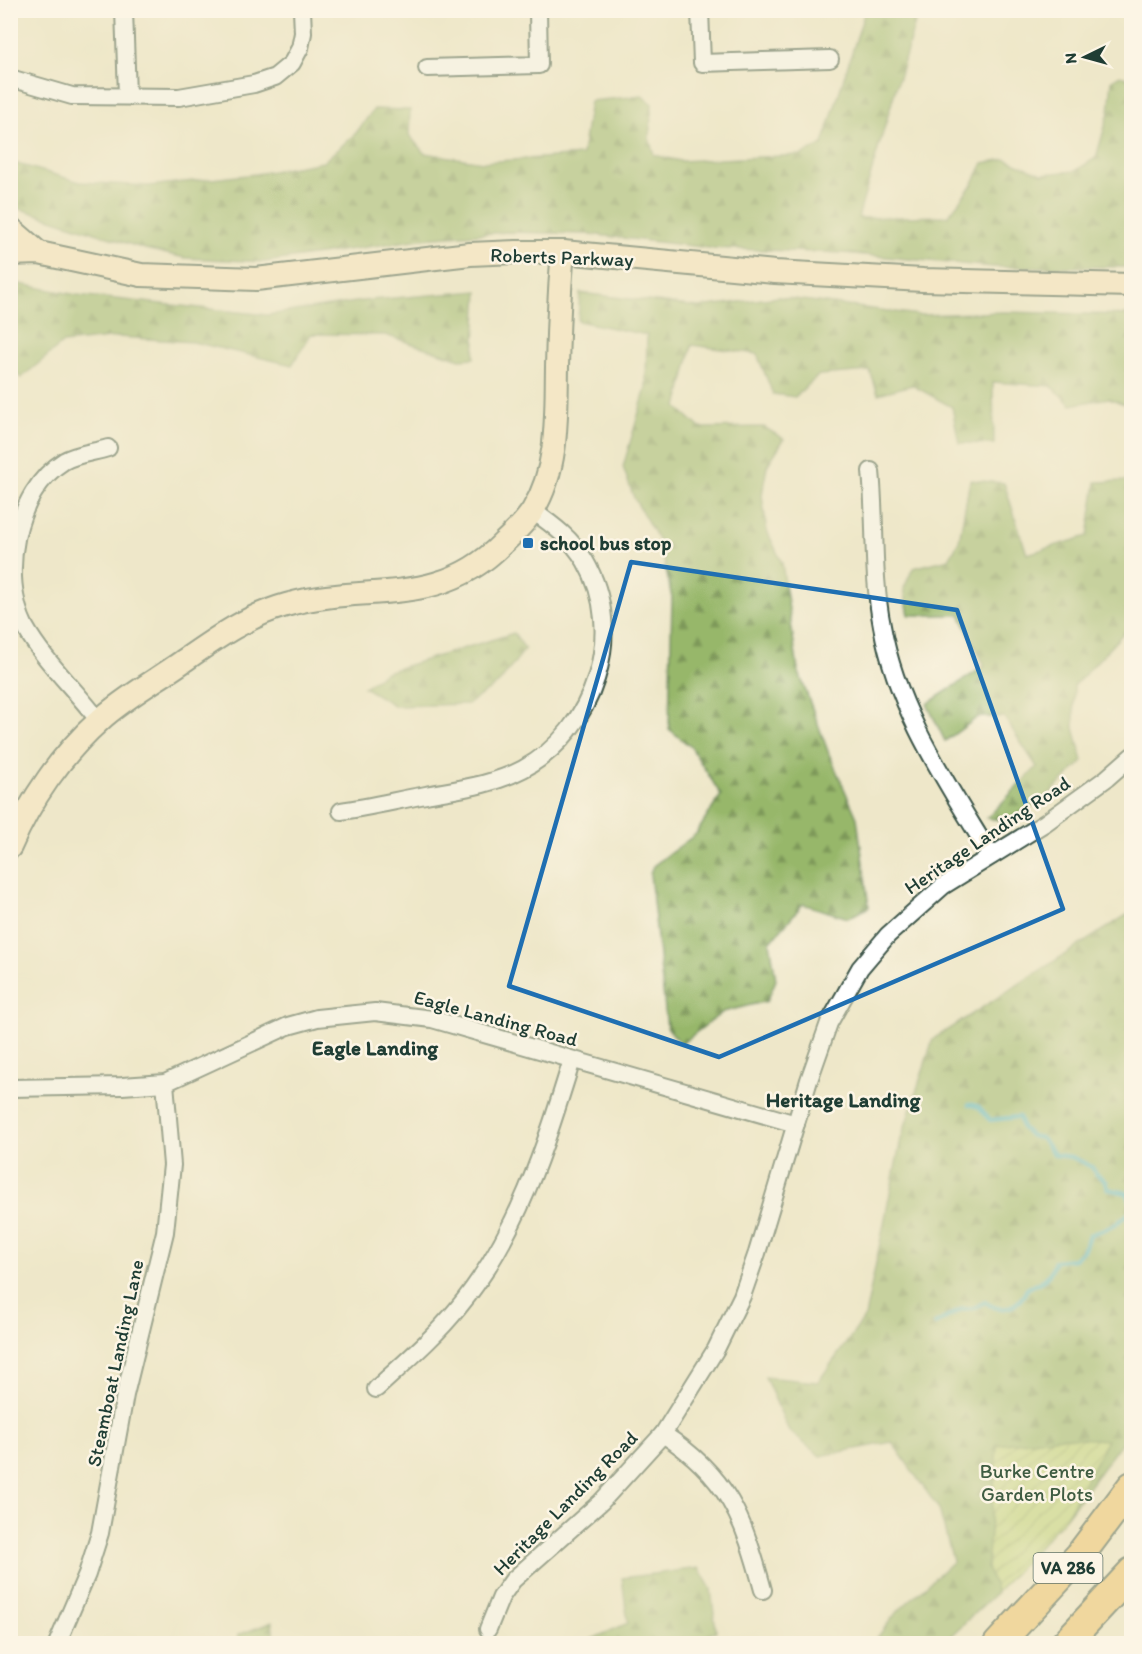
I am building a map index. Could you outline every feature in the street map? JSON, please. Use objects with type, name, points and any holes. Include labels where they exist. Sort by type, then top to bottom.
[{"type":"highway","name":"VA 286","points":[[998,1644],[1080,1554],[1131,1486]]},
{"type":"highway","name":"VA 286","points":[[1065,1644],[1131,1572]]},
{"type":"main road","name":"Roberts Parkway","points":[[10,228],[39,253]]},
{"type":"main road","name":"Roberts Parkway","points":[[10,254],[39,253],[141,275],[256,279],[470,254],[562,252],[786,272],[923,280],[1131,283]]},
{"type":"main road","points":[[10,847],[43,788],[73,748],[99,721],[220,636],[255,616],[315,598],[403,592],[445,582],[465,572],[497,549],[533,511],[544,484],[555,438],[562,252]]},
{"type":"street","points":[[124,10],[127,95]]},
{"type":"street","points":[[10,78],[72,96],[186,96],[254,84],[275,77],[292,63],[300,48],[302,10]]},
{"type":"street","points":[[427,68],[539,65],[538,10]]},
{"type":"street","points":[[700,10],[702,63],[830,59]]},
{"type":"street","points":[[99,721],[38,647],[24,624],[15,598],[12,567],[20,522],[38,488],[66,460],[108,448]]},
{"type":"street","points":[[871,471],[875,510],[878,600],[887,650],[902,695],[924,744],[991,856]]},
{"type":"street","points":[[341,811],[501,779],[538,760],[569,732],[585,707],[599,667],[603,637],[601,606],[591,574],[577,549],[561,532],[533,511]]},
{"type":"street","name":"Heritage Landing Road","points":[[488,1629],[501,1597],[513,1580],[601,1502],[663,1434],[716,1349],[742,1296],[829,1023],[860,968],[916,907],[1072,804],[1131,756]]},
{"type":"street","name":"Eagle Landing Road","points":[[10,1088],[165,1083],[288,1026],[357,1013],[395,1013],[432,1019],[796,1124]]},
{"type":"street","points":[[376,1389],[458,1309],[492,1261],[525,1197],[572,1060]]},
{"type":"street","name":"Steamboat Landing Lane","points":[[57,1644],[87,1574],[100,1533],[125,1395],[165,1232],[172,1165],[165,1083]]},
{"type":"street","points":[[663,1434],[698,1460],[729,1496],[748,1536],[763,1590]]},
{"type":"highlighted area","points":[[631,562],[957,610],[1063,909],[719,1057],[509,986]]},
{"type":"green space","points":[[865,11],[917,16],[858,218],[948,216],[972,185],[983,163],[1006,159],[1042,174],[1075,171],[1096,158],[1109,112],[1112,80],[1120,75],[1130,80],[1131,267],[994,267],[843,253],[710,248],[588,234],[508,232],[435,237],[265,262],[185,258],[145,249],[11,206],[11,162],[80,182],[149,186],[256,174],[323,162],[356,133],[374,109],[410,110],[409,135],[424,153],[483,162],[582,155],[590,101],[642,96],[652,104],[649,138],[654,155],[680,161],[801,155],[823,144]]},
{"type":"green space","points":[[10,282],[77,295],[267,315],[370,300],[478,291],[474,358],[460,359],[385,335],[311,334],[292,365],[193,342],[118,337],[63,343],[21,378],[11,366]]},
{"type":"green space","points":[[580,293],[699,307],[779,297],[919,315],[1004,312],[1131,315],[1131,407],[1109,398],[1071,405],[1051,386],[993,382],[994,444],[959,443],[952,407],[912,385],[878,394],[870,371],[819,375],[795,397],[773,394],[757,354],[692,345],[677,407],[700,428],[764,427],[784,439],[767,466],[762,495],[767,531],[782,563],[798,670],[829,754],[857,818],[869,907],[848,918],[803,904],[770,942],[776,980],[767,1001],[723,1012],[681,1044],[667,1027],[650,874],[653,866],[696,834],[721,795],[691,747],[669,729],[672,598],[661,545],[634,498],[623,467],[646,388],[647,335],[578,321]]},
{"type":"green space","points":[[1131,473],[1131,625],[1074,686],[1074,728],[1083,761],[1042,801],[1006,821],[987,818],[1037,767],[1004,717],[978,717],[945,741],[927,704],[985,666],[960,615],[909,615],[904,588],[913,568],[949,559],[959,541],[970,480],[1004,483],[1027,554],[1088,536],[1096,482],[1125,481]]},
{"type":"green space","points":[[514,633],[525,649],[499,683],[468,704],[395,706],[364,687],[386,672]]},
{"type":"green space","points":[[1131,912],[1131,1430],[1066,1517],[1107,1440],[987,1568],[997,1592],[943,1643],[873,1643],[896,1613],[953,1561],[939,1509],[892,1442],[820,1456],[789,1431],[765,1377],[818,1382],[865,1317],[901,1139],[933,1039]]},
{"type":"green space","name":"Burke Centre Garden Plots","points":[[1063,1437],[1107,1440],[1066,1517],[997,1592],[987,1568],[997,1445]]},
{"type":"green space","points":[[699,1568],[711,1589],[716,1631],[693,1643],[583,1643],[628,1623],[622,1578]]},
{"type":"green space","points":[[272,1622],[275,1643],[237,1643],[238,1635]]},
{"type":"waterway","points":[[969,1104],[979,1107],[990,1120],[1019,1117],[1022,1128],[1031,1136],[1041,1138],[1055,1155],[1072,1157],[1092,1167],[1096,1174],[1106,1181],[1108,1189],[1127,1193],[1132,1204]]},
{"type":"waterway","points":[[935,1324],[962,1309],[974,1308],[985,1302],[998,1308],[1010,1307],[1020,1300],[1027,1289],[1048,1276],[1055,1261],[1075,1259],[1084,1249],[1089,1235],[1113,1226],[1132,1211]]},
{"type":"place","name":"school bus stop","points":[[528,543]]},
{"type":"district","name":"Eagle Landing","points":[[375,1048]]},
{"type":"district","name":"Heritage Landing","points":[[843,1100]]}]
